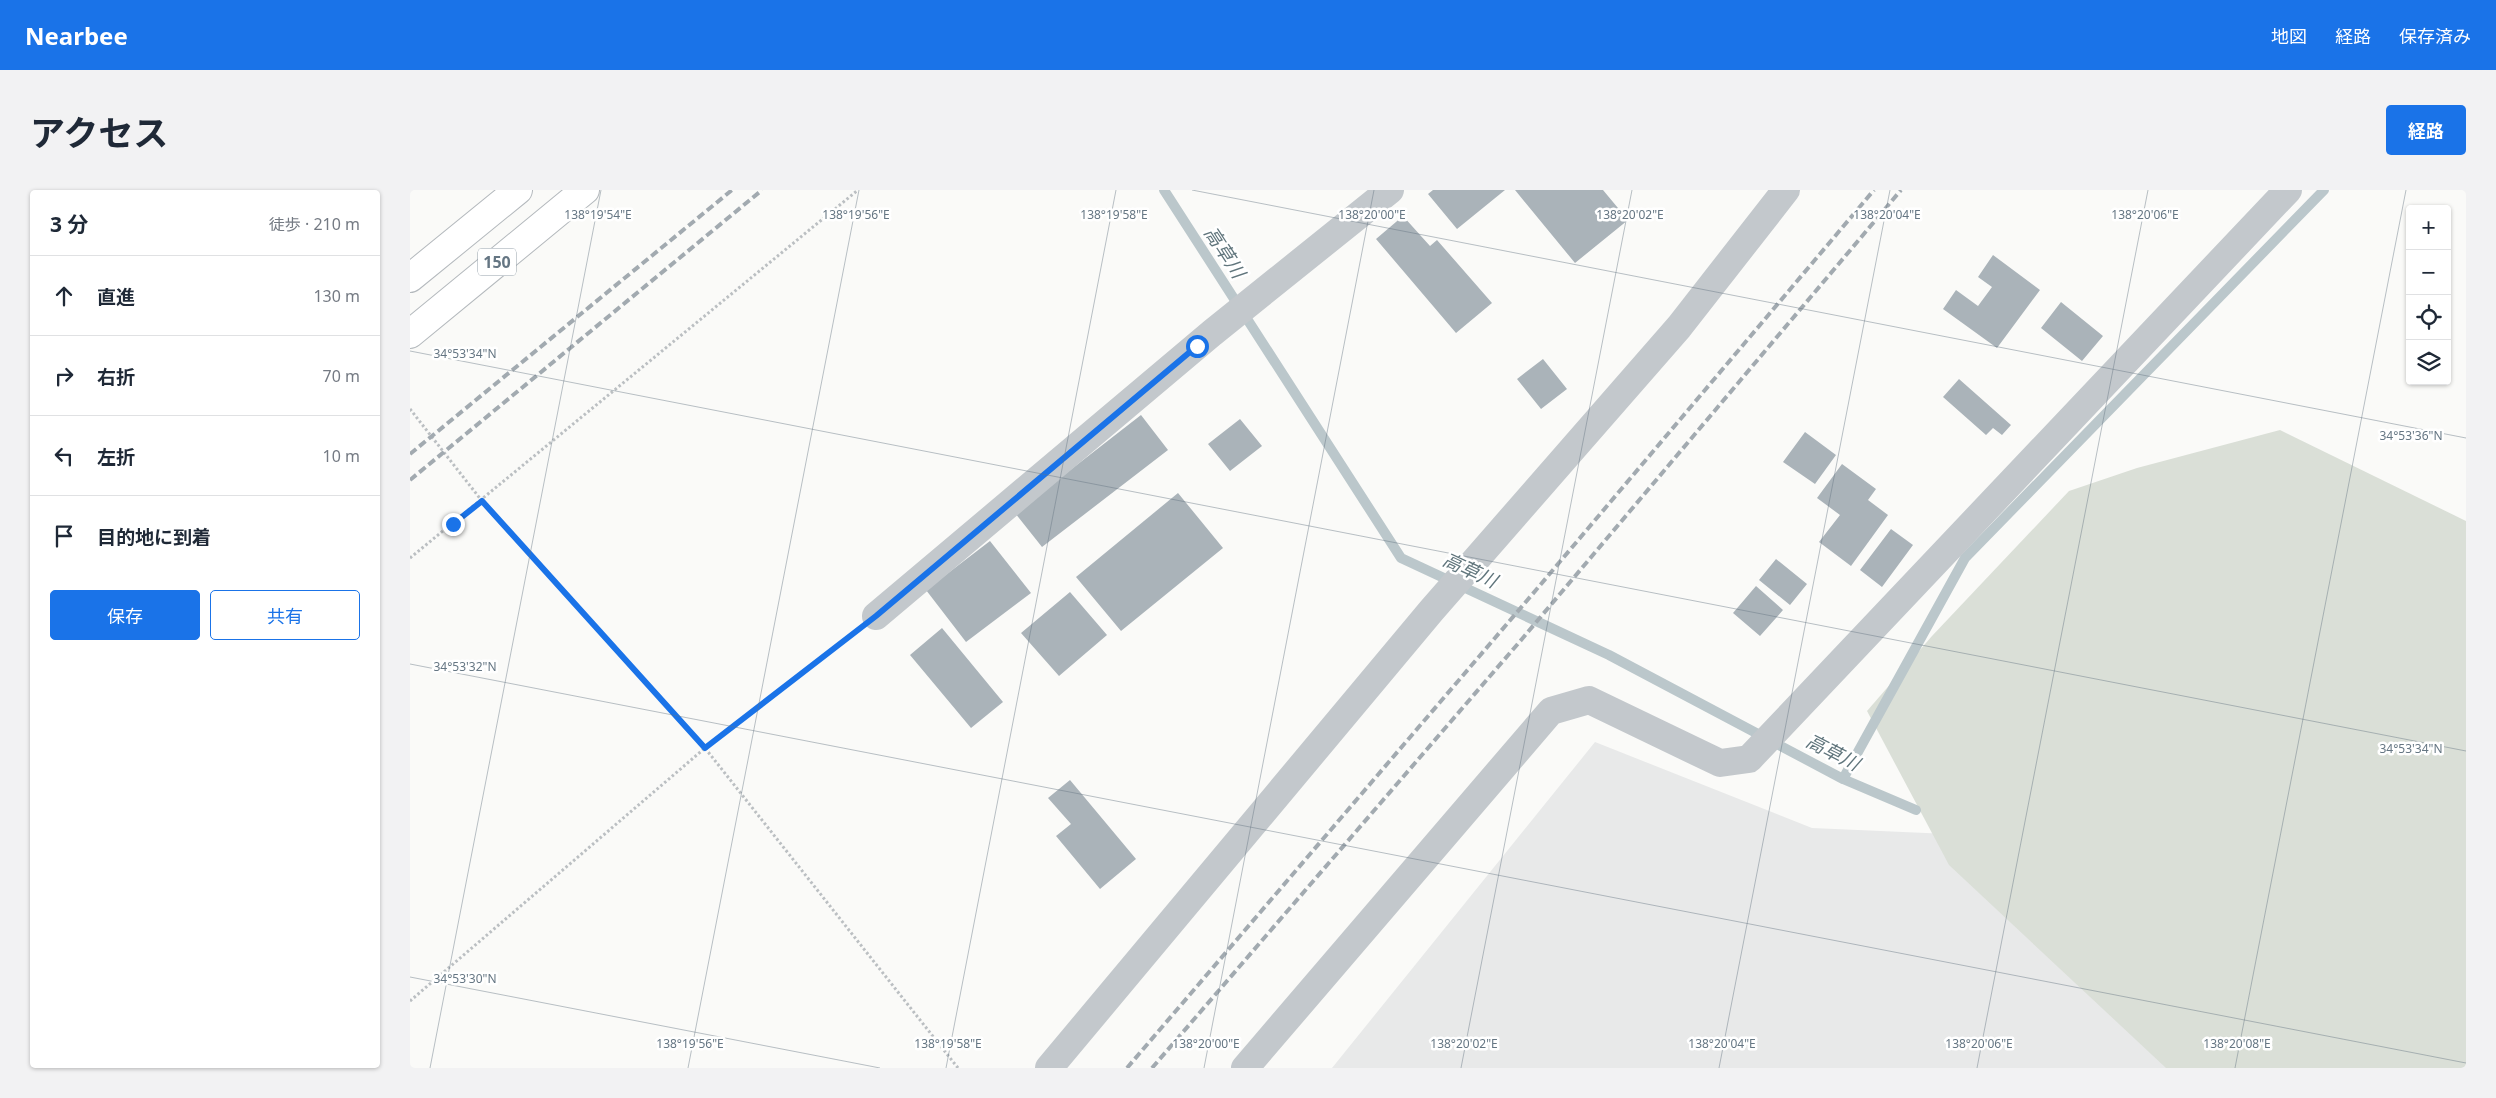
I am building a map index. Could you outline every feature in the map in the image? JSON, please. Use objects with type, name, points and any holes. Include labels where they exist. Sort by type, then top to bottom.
[{"type":"highway","name":"150","points":[[410,278],[518,190]]},
{"type":"highway","name":"150","points":[[410,334],[585,190]]},
{"type":"street","points":[[876,616],[1212,333],[1390,190]]},
{"type":"street","points":[[1049,1068],[1431,611],[1679,327],[1786,190]]},
{"type":"street","points":[[1245,1068],[1551,711],[1589,700],[1720,763],[1749,759],[2288,190]]},
{"type":"path","points":[[410,558],[482,501],[858,190]]},
{"type":"path","points":[[410,408],[482,501],[705,748],[958,1068]]},
{"type":"path","points":[[410,1002],[705,748],[876,616]]},
{"type":"shaded area","points":[[2280,430],[2466,521],[2466,1068],[2166,1068],[1949,865],[1867,711],[1932,636],[2069,491],[2137,468]]},
{"type":"shaded area","points":[[1595,742],[1812,828],[1949,834],[2185,1068],[1332,1068]]},
{"type":"building","points":[[1433,190],[1505,190],[1457,229],[1428,194]]},
{"type":"building","points":[[1515,190],[1603,190],[1628,220],[1575,263]]},
{"type":"building","points":[[1403,216],[1430,246],[1437,240],[1492,303],[1456,333],[1376,239]]},
{"type":"building","points":[[1993,255],[2040,290],[1997,348],[1943,309],[1956,290],[1978,306],[1992,287],[1978,277]]},
{"type":"building","points":[[2061,302],[2103,336],[2082,361],[2041,328]]},
{"type":"building","points":[[1543,359],[1567,389],[1541,409],[1517,379]]},
{"type":"building","points":[[1959,379],[2011,425],[2002,435],[1993,428],[1986,435],[1943,397]]},
{"type":"building","points":[[1141,415],[1168,450],[1042,547],[1015,513]]},
{"type":"building","points":[[1240,419],[1262,446],[1230,471],[1208,444]]},
{"type":"building","points":[[1805,432],[1836,455],[1815,484],[1783,462]]},
{"type":"building","points":[[1842,464],[1876,489],[1868,500],[1888,515],[1851,566],[1819,542],[1840,515],[1817,498]]},
{"type":"building","points":[[1178,493],[1223,548],[1121,631],[1076,577]]},
{"type":"building","points":[[1891,529],[1913,545],[1882,587],[1860,570]]},
{"type":"building","points":[[990,541],[1031,593],[966,642],[926,590]]},
{"type":"building","points":[[1776,559],[1807,584],[1790,605],[1759,580]]},
{"type":"building","points":[[1756,586],[1783,610],[1760,636],[1733,613]]},
{"type":"building","points":[[1070,592],[1107,635],[1059,676],[1021,633]]},
{"type":"building","points":[[942,628],[1003,702],[971,728],[910,655]]},
{"type":"building","points":[[1070,780],[1136,859],[1100,889],[1056,836],[1071,824],[1048,798]]},
{"type":"waterway","name":"高草川","points":[[1164,190],[1401,558],[1609,655],[1843,779],[1916,810]]},
{"type":"waterway","points":[[1843,779],[1965,558],[2324,190]]},
{"type":"railway","points":[[410,454],[732,190]]},
{"type":"railway","points":[[410,480],[762,190]]},
{"type":"railway","points":[[1127,1068],[1536,590],[1874,190]]},
{"type":"railway","points":[[1152,1068],[1522,639],[1901,190]]},
{"type":"route","points":[[453,524],[482,501],[705,748],[876,616],[1197,346]]}]
